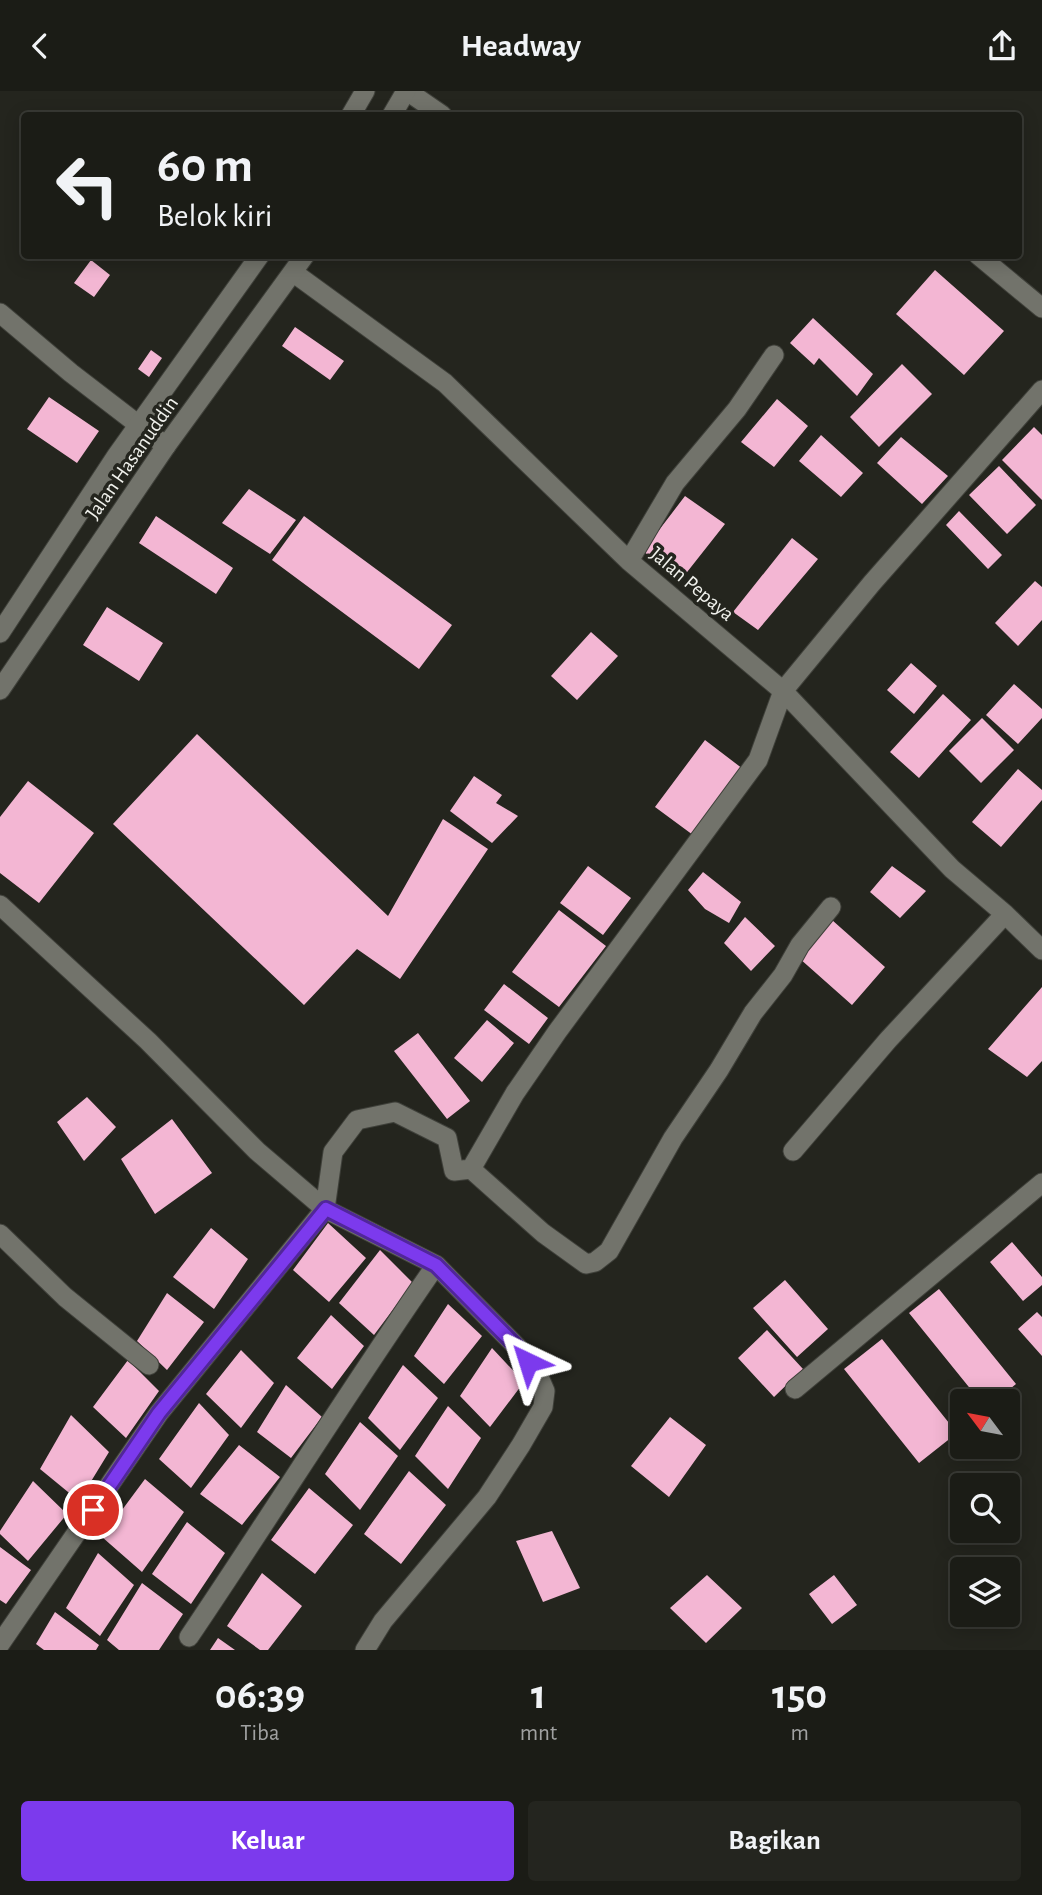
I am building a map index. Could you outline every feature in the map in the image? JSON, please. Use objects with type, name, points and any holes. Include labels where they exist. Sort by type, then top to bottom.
[{"type":"street","points":[[353,112],[365,91]]},
{"type":"street","points":[[394,112],[407,91],[438,112]]},
{"type":"street","name":"Jalan Hasanuddin","points":[[0,633],[139,425],[257,259]]},
{"type":"street","name":"Jalan Hasanuddin","points":[[0,690],[166,446],[302,259]]},
{"type":"street","points":[[983,259],[1042,309]]},
{"type":"street","name":"Jalan Pepaya","points":[[294,272],[445,383],[629,561],[783,691],[952,869],[1042,950]]},
{"type":"street","points":[[0,313],[71,373],[166,446]]},
{"type":"street","points":[[629,561],[675,483],[737,409],[774,355]]},
{"type":"street","points":[[471,1169],[515,1093],[557,1032],[758,760],[783,691],[872,583],[1042,390]]},
{"type":"street","points":[[0,905],[148,1041],[257,1151],[326,1209],[436,1265],[517,1347],[539,1377],[545,1391],[543,1407],[521,1445],[487,1497],[383,1622],[365,1650]]},
{"type":"street","points":[[0,1644],[159,1413],[326,1209],[334,1152],[357,1120],[395,1112],[447,1138],[454,1171],[471,1169],[564,1249],[586,1264],[595,1262],[608,1251],[673,1138],[753,1013],[783,975],[800,945],[831,907]]},
{"type":"street","points":[[793,1151],[888,1040],[1005,914]]},
{"type":"street","points":[[795,1389],[1042,1183]]},
{"type":"street","points":[[0,1234],[65,1297],[149,1365]]},
{"type":"street","points":[[189,1637],[436,1265]]},
{"type":"building","points":[[91,260],[110,275],[94,297],[74,283]]},
{"type":"building","points":[[935,270],[1004,331],[964,375],[896,314]]},
{"type":"building","points":[[813,318],[873,374],[857,396],[819,358],[814,365],[790,343]]},
{"type":"building","points":[[295,327],[344,361],[330,380],[282,346]]},
{"type":"building","points":[[151,350],[162,358],[149,377],[138,369]]},
{"type":"building","points":[[902,364],[932,394],[879,447],[850,417]]},
{"type":"building","points":[[49,397],[99,431],[77,463],[27,429]]},
{"type":"building","points":[[777,399],[808,426],[774,467],[741,442]]},
{"type":"building","points":[[1034,427],[1042,435],[1042,500],[1002,460]]},
{"type":"building","points":[[821,435],[863,473],[841,497],[799,461]]},
{"type":"building","points":[[901,437],[948,476],[922,504],[877,463]]},
{"type":"building","points":[[999,466],[1036,505],[1007,534],[969,495]]},
{"type":"building","points":[[249,489],[296,520],[270,554],[222,523]]},
{"type":"building","points":[[685,496],[725,524],[680,581],[643,551]]},
{"type":"building","points":[[959,511],[1002,555],[988,569],[946,525]]},
{"type":"building","points":[[156,516],[233,568],[216,594],[139,543]]},
{"type":"building","points":[[304,516],[452,625],[419,669],[272,560]]},
{"type":"building","points":[[792,538],[818,559],[758,630],[733,612]]},
{"type":"building","points":[[1035,581],[1042,587],[1042,620],[1018,646],[995,623]]},
{"type":"building","points":[[107,607],[163,643],[139,681],[83,645]]},
{"type":"building","points":[[591,632],[618,656],[577,700],[551,676]]},
{"type":"building","points":[[911,663],[937,686],[914,714],[887,690]]},
{"type":"building","points":[[1014,684],[1042,709],[1042,718],[1018,744],[986,715]]},
{"type":"building","points":[[943,694],[971,720],[919,778],[890,752]]},
{"type":"building","points":[[982,718],[1014,750],[981,783],[949,751]]},
{"type":"building","points":[[197,734],[388,916],[443,819],[488,849],[400,979],[357,949],[304,1005],[113,824]]},
{"type":"building","points":[[705,740],[743,769],[693,835],[655,807]]},
{"type":"building","points":[[1018,769],[1042,790],[1042,800],[1001,847],[972,822]]},
{"type":"building","points":[[474,776],[502,795],[496,803],[518,816],[492,843],[450,811]]},
{"type":"building","points":[[28,781],[94,833],[39,903],[0,873],[0,817]]},
{"type":"building","points":[[588,866],[631,898],[603,935],[560,903]]},
{"type":"building","points":[[892,866],[926,891],[900,918],[870,892]]},
{"type":"building","points":[[703,872],[741,902],[729,923],[705,909],[688,890]]},
{"type":"building","points":[[559,910],[606,946],[559,1007],[512,972]]},
{"type":"building","points":[[745,917],[775,946],[751,971],[724,943]]},
{"type":"building","points":[[832,920],[885,967],[852,1005],[799,958]]},
{"type":"building","points":[[504,984],[548,1018],[529,1044],[484,1010]]},
{"type":"building","points":[[1042,987],[1042,1061],[1027,1077],[988,1049]]},
{"type":"building","points":[[487,1020],[514,1043],[482,1082],[454,1058]]},
{"type":"building","points":[[418,1033],[470,1101],[447,1119],[394,1051]]},
{"type":"building","points":[[87,1097],[116,1127],[84,1161],[57,1122]]},
{"type":"building","points":[[172,1119],[212,1173],[155,1214],[121,1159]]},
{"type":"building","points":[[328,1223],[366,1258],[329,1302],[293,1270]]},
{"type":"building","points":[[211,1228],[248,1259],[214,1309],[173,1277]]},
{"type":"building","points":[[1012,1242],[1042,1277],[1042,1285],[1023,1301],[990,1262]]},
{"type":"building","points":[[380,1250],[413,1283],[374,1335],[339,1303]]},
{"type":"building","points":[[785,1280],[828,1329],[797,1357],[753,1308]]},
{"type":"building","points":[[939,1289],[1016,1384],[1010,1389],[970,1389],[909,1313]]},
{"type":"building","points":[[167,1293],[204,1322],[167,1370],[137,1341]]},
{"type":"building","points":[[448,1304],[482,1336],[444,1384],[414,1356]]},
{"type":"building","points":[[1037,1312],[1042,1317],[1042,1356],[1018,1329]]},
{"type":"building","points":[[331,1315],[364,1346],[332,1389],[297,1358]]},
{"type":"building","points":[[767,1330],[803,1369],[774,1397],[738,1358]]},
{"type":"building","points":[[882,1339],[950,1424],[950,1439],[919,1463],[844,1369]]},
{"type":"building","points":[[492,1348],[524,1382],[490,1427],[460,1396]]},
{"type":"building","points":[[241,1350],[274,1383],[241,1428],[206,1394]]},
{"type":"building","points":[[128,1360],[159,1391],[126,1438],[93,1407]]},
{"type":"building","points":[[403,1365],[438,1398],[400,1450],[368,1418]]},
{"type":"building","points":[[286,1385],[322,1417],[291,1458],[257,1432]]},
{"type":"building","points":[[199,1403],[229,1435],[191,1488],[159,1459]]},
{"type":"building","points":[[448,1406],[481,1438],[448,1489],[415,1456]]},
{"type":"building","points":[[71,1415],[109,1452],[79,1501],[40,1469]]},
{"type":"building","points":[[670,1417],[706,1445],[669,1497],[631,1466]]},
{"type":"building","points":[[360,1422],[398,1456],[360,1510],[325,1474]]},
{"type":"building","points":[[239,1445],[280,1477],[242,1525],[200,1494]]},
{"type":"building","points":[[409,1471],[446,1505],[401,1564],[364,1534]]},
{"type":"building","points":[[145,1479],[184,1512],[142,1572],[102,1537]]},
{"type":"building","points":[[33,1481],[67,1514],[28,1561],[0,1531]]},
{"type":"building","points":[[309,1488],[353,1525],[315,1574],[271,1540]]},
{"type":"building","points":[[187,1522],[225,1553],[191,1604],[152,1574]]},
{"type":"building","points":[[552,1531],[580,1588],[543,1602],[516,1541]]},
{"type":"building","points":[[0,1547],[31,1570],[6,1604],[0,1600]]},
{"type":"building","points":[[98,1553],[134,1585],[100,1636],[66,1608]]},
{"type":"building","points":[[262,1573],[302,1606],[268,1650],[260,1650],[227,1626]]},
{"type":"building","points":[[707,1575],[742,1608],[706,1643],[670,1608]]},
{"type":"building","points":[[834,1575],[857,1605],[832,1624],[809,1594]]},
{"type":"building","points":[[142,1583],[183,1614],[159,1650],[119,1650],[107,1640]]},
{"type":"building","points":[[55,1612],[99,1645],[96,1650],[44,1650],[36,1644]]},
{"type":"building","points":[[218,1638],[235,1650],[210,1650]]},
{"type":"route","points":[[93,1510],[159,1413],[326,1209],[436,1265],[517,1347],[528,1362]]}]
